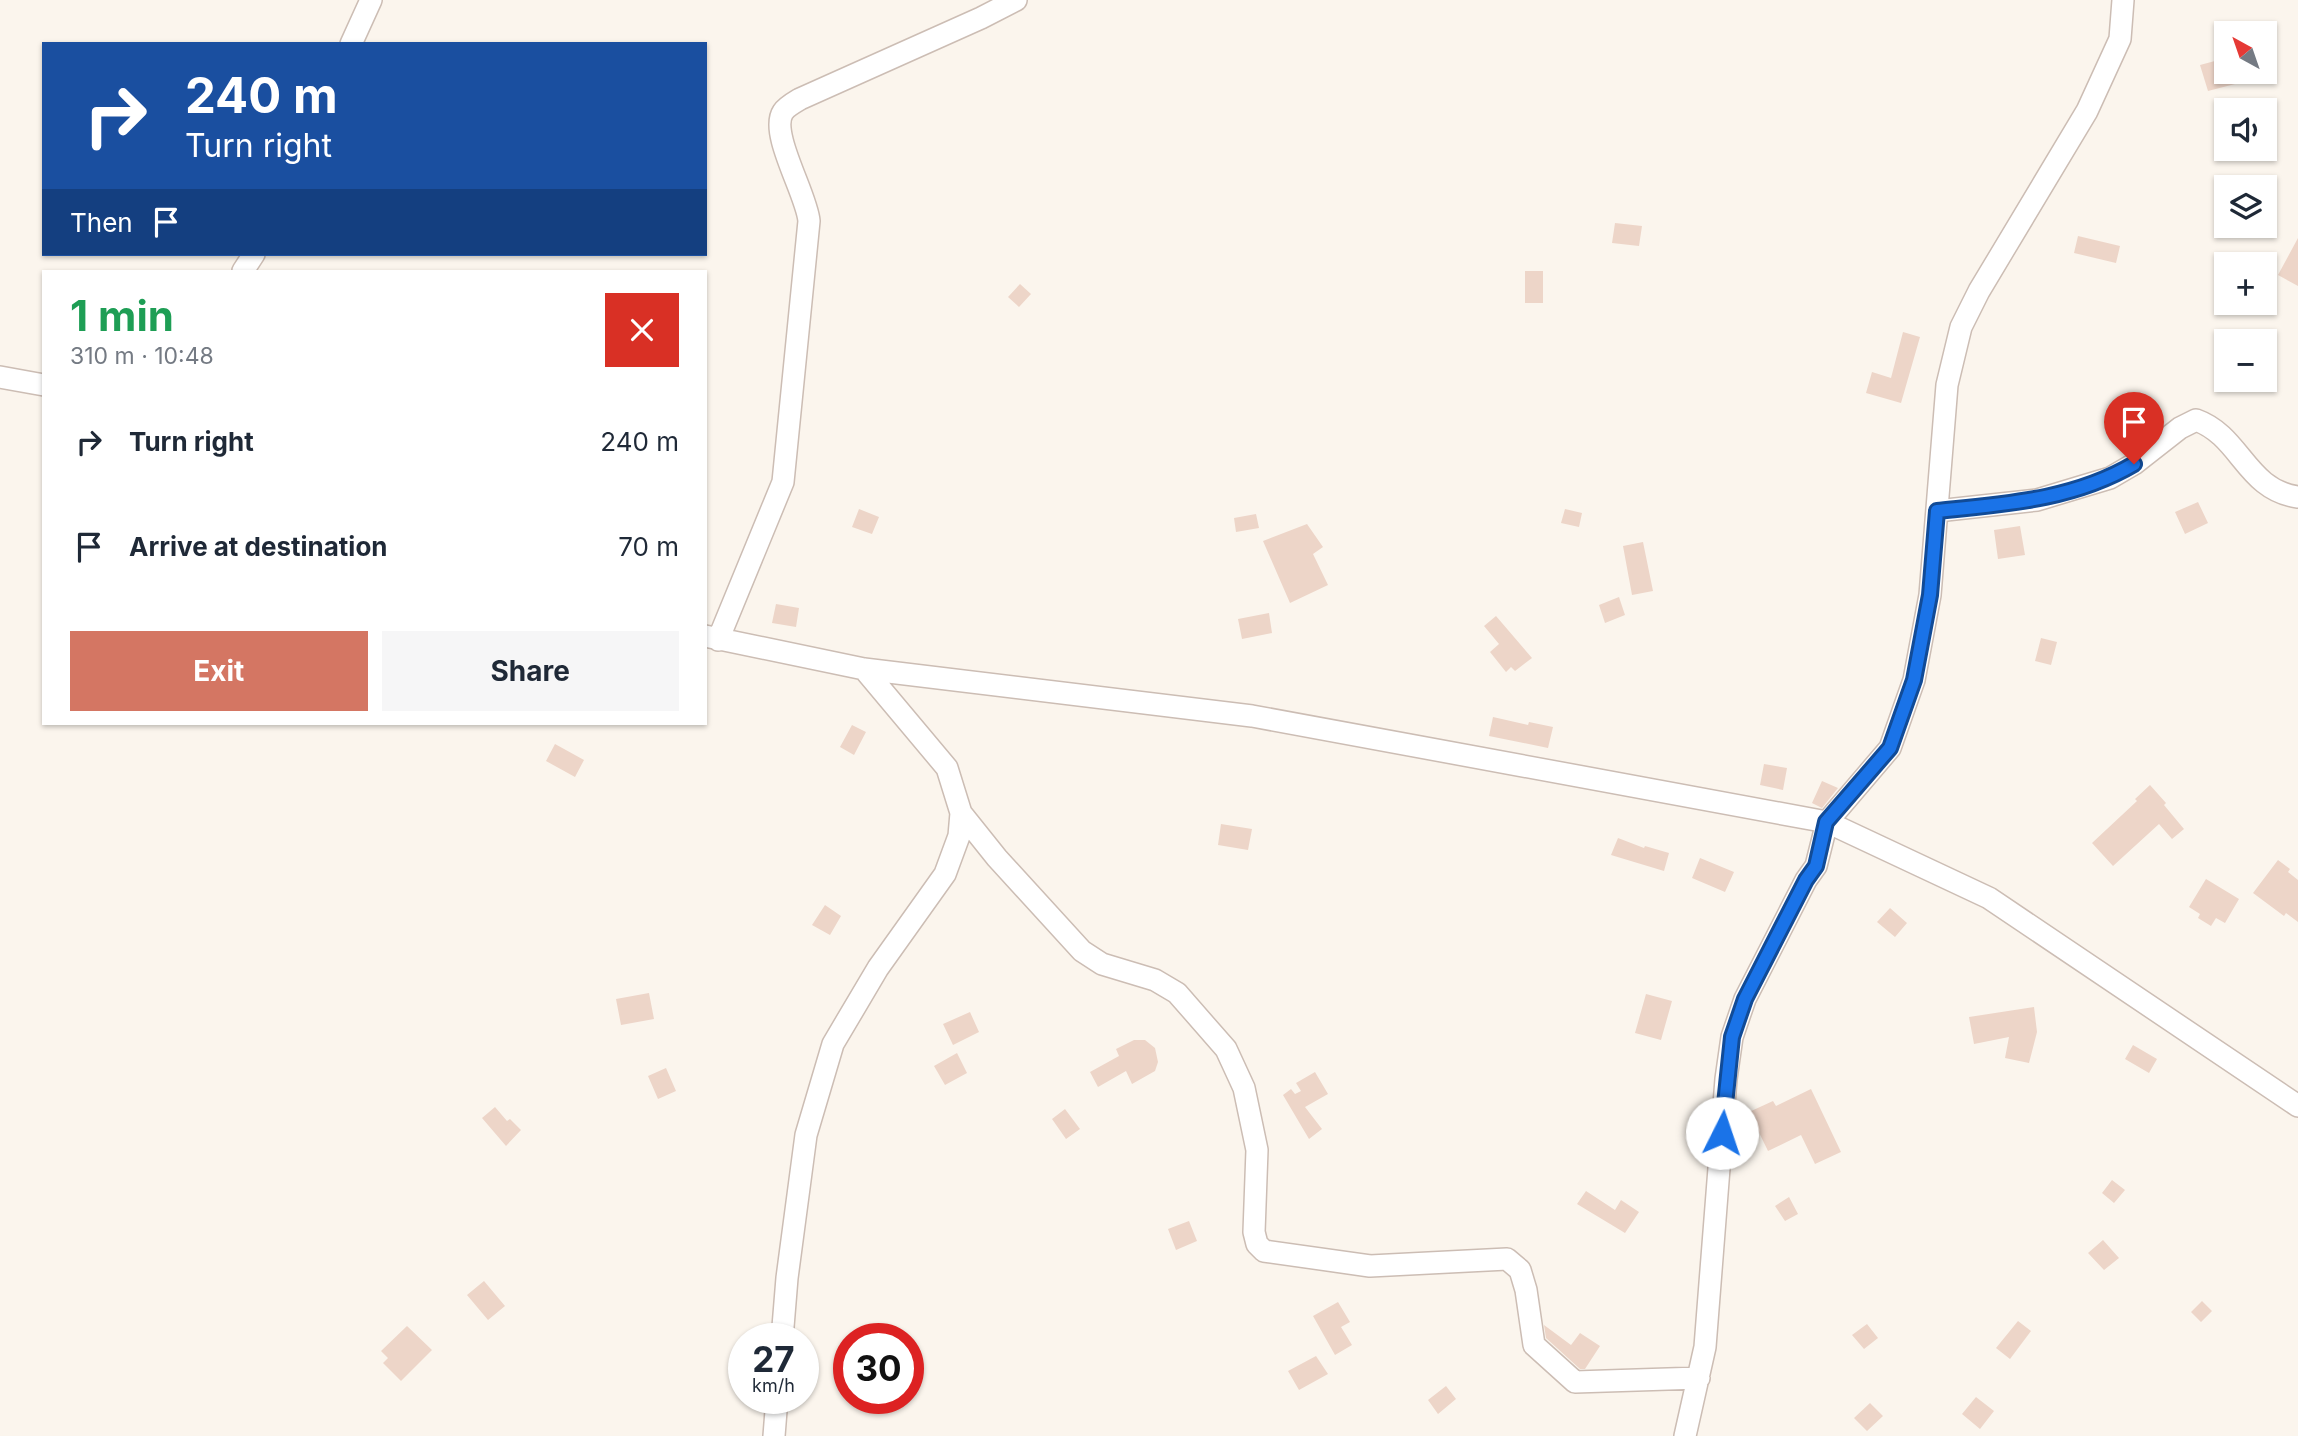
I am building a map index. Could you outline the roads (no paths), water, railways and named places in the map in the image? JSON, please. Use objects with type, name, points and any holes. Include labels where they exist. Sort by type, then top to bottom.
[{"type":"street","points":[[352,42],[371,0]]},
{"type":"street","points":[[1016,0],[800,99],[783,112],[779,129],[808,207],[809,221],[783,482],[712,638],[864,669],[1252,716],[1826,822],[1989,898],[2298,1106]]},
{"type":"street","points":[[1685,1436],[1705,1347],[1726,1079],[1732,1037],[1745,999],[1806,880],[1816,866],[1826,822],[1890,748],[1914,680],[1930,595],[1947,385],[1961,327],[1979,291],[2087,111],[2120,39],[2123,0]]},
{"type":"street","points":[[0,377],[42,385]]},
{"type":"street","points":[[1937,511],[2037,500],[2110,478],[2134,464],[2180,428],[2196,420],[2218,433],[2267,487],[2284,495],[2298,497]]},
{"type":"street","points":[[864,669],[947,768],[961,813],[997,858],[1082,951],[1102,964],[1155,979],[1177,993],[1226,1049],[1244,1088],[1257,1150],[1254,1231],[1257,1244],[1264,1251],[1370,1266],[1507,1258],[1520,1269],[1534,1345],[1574,1382],[1699,1378]]},
{"type":"street","points":[[783,1323],[806,1135],[833,1044],[878,968],[945,874],[959,836],[961,813]]},
{"type":"street","points":[[774,1436],[776,1414]]}]
